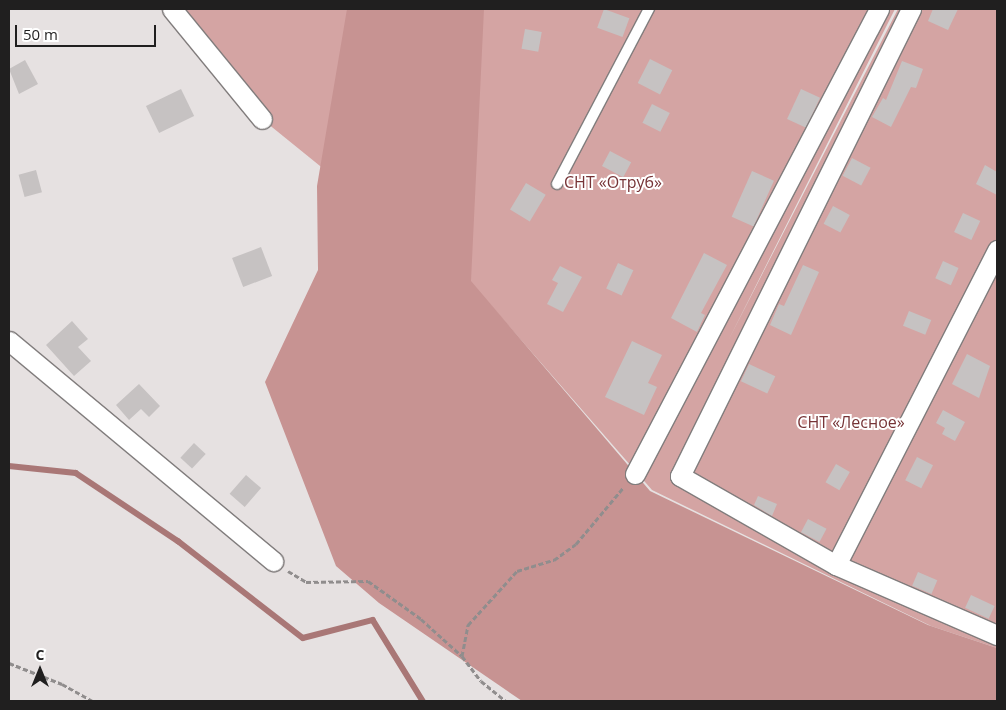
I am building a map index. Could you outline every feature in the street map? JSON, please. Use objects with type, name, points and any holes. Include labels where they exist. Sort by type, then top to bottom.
[{"type":"street","points":[[172,9],[262,119]]},
{"type":"street","points":[[635,474],[879,9]]},
{"type":"street","points":[[911,9],[680,476],[836,565],[997,635]]},
{"type":"street","points":[[836,565],[997,250]]},
{"type":"street","points":[[9,341],[273,561]]},
{"type":"lane","points":[[557,184],[649,9]]},
{"type":"path","points":[[462,656],[468,625],[517,571],[554,560],[576,544],[635,474]]},
{"type":"path","points":[[273,561],[306,582],[368,581],[421,619],[462,656],[481,681],[506,701]]},
{"type":"path","points":[[9,663],[62,684],[92,701]]},
{"type":"green space","points":[[172,9],[895,9],[728,341],[898,9],[997,9],[997,648],[931,626],[652,490],[488,302],[262,119]]},
{"type":"shaded area","points":[[347,9],[484,9],[471,281],[650,491],[928,625],[997,648],[997,701],[522,701],[379,603],[336,566],[265,382],[318,270],[317,186]]},
{"type":"building","points":[[604,9],[629,18],[623,37],[597,28]]},
{"type":"building","points":[[933,9],[958,9],[948,30],[928,21]]},
{"type":"building","points":[[525,29],[542,32],[538,52],[522,49]]},
{"type":"building","points":[[650,59],[672,70],[660,94],[638,83]]},
{"type":"building","points":[[25,60],[38,84],[19,94],[9,69]]},
{"type":"building","points":[[902,61],[923,69],[916,88],[911,87],[891,127],[872,117],[883,98],[886,100]]},
{"type":"building","points":[[181,89],[194,116],[159,133],[146,106]]},
{"type":"building","points":[[801,89],[820,98],[806,128],[787,119]]},
{"type":"building","points":[[652,104],[670,113],[660,132],[642,123]]},
{"type":"building","points":[[610,151],[631,162],[623,177],[602,166]]},
{"type":"building","points":[[852,158],[871,168],[861,186],[843,176]]},
{"type":"building","points":[[985,165],[997,172],[997,195],[976,184]]},
{"type":"building","points":[[36,170],[42,192],[25,197],[19,175]]},
{"type":"building","points":[[752,171],[774,181],[754,226],[732,217]]},
{"type":"building","points":[[526,183],[546,195],[530,221],[510,210]]},
{"type":"building","points":[[833,206],[850,215],[840,233],[824,224]]},
{"type":"building","points":[[963,213],[980,221],[971,240],[954,232]]},
{"type":"building","points":[[261,247],[272,276],[243,287],[232,258]]},
{"type":"building","points":[[704,253],[727,265],[701,313],[705,315],[697,332],[671,318]]},
{"type":"building","points":[[943,261],[959,268],[951,285],[935,278]]},
{"type":"building","points":[[618,263],[633,270],[622,296],[606,288]]},
{"type":"building","points":[[803,265],[819,272],[791,335],[770,325],[779,304],[784,306]]},
{"type":"building","points":[[560,266],[582,277],[563,312],[547,304],[558,283],[552,280]]},
{"type":"building","points":[[909,311],[931,320],[925,335],[903,326]]},
{"type":"building","points":[[72,321],[88,339],[78,347],[91,361],[74,376],[46,345]]},
{"type":"building","points":[[632,341],[662,355],[648,383],[657,387],[644,415],[605,397]]},
{"type":"building","points":[[967,354],[990,366],[979,398],[952,384]]},
{"type":"building","points":[[749,364],[775,376],[767,393],[741,381]]},
{"type":"building","points":[[139,384],[160,406],[149,417],[141,409],[129,420],[116,405]]},
{"type":"building","points":[[943,410],[965,422],[955,441],[942,434],[945,428],[936,423]]},
{"type":"building","points":[[194,443],[206,454],[192,469],[180,458]]},
{"type":"building","points":[[917,457],[933,465],[921,488],[905,480]]},
{"type":"building","points":[[836,464],[850,472],[839,490],[826,482]]},
{"type":"building","points":[[246,475],[261,488],[245,507],[230,494]]},
{"type":"building","points":[[758,496],[777,504],[772,516],[754,505]]},
{"type":"building","points":[[808,519],[827,529],[819,542],[801,532]]},
{"type":"building","points":[[918,572],[937,580],[931,594],[912,586]]},
{"type":"building","points":[[971,595],[995,606],[989,619],[965,608]]},
{"type":"waterway","points":[[9,466],[76,473],[178,541],[303,638],[373,620],[423,701]]},
{"type":"park label","name":"СНТ «Отруб»","points":[[613,182]]},
{"type":"park label","name":"СНТ «Лесное»","points":[[851,422]]}]
